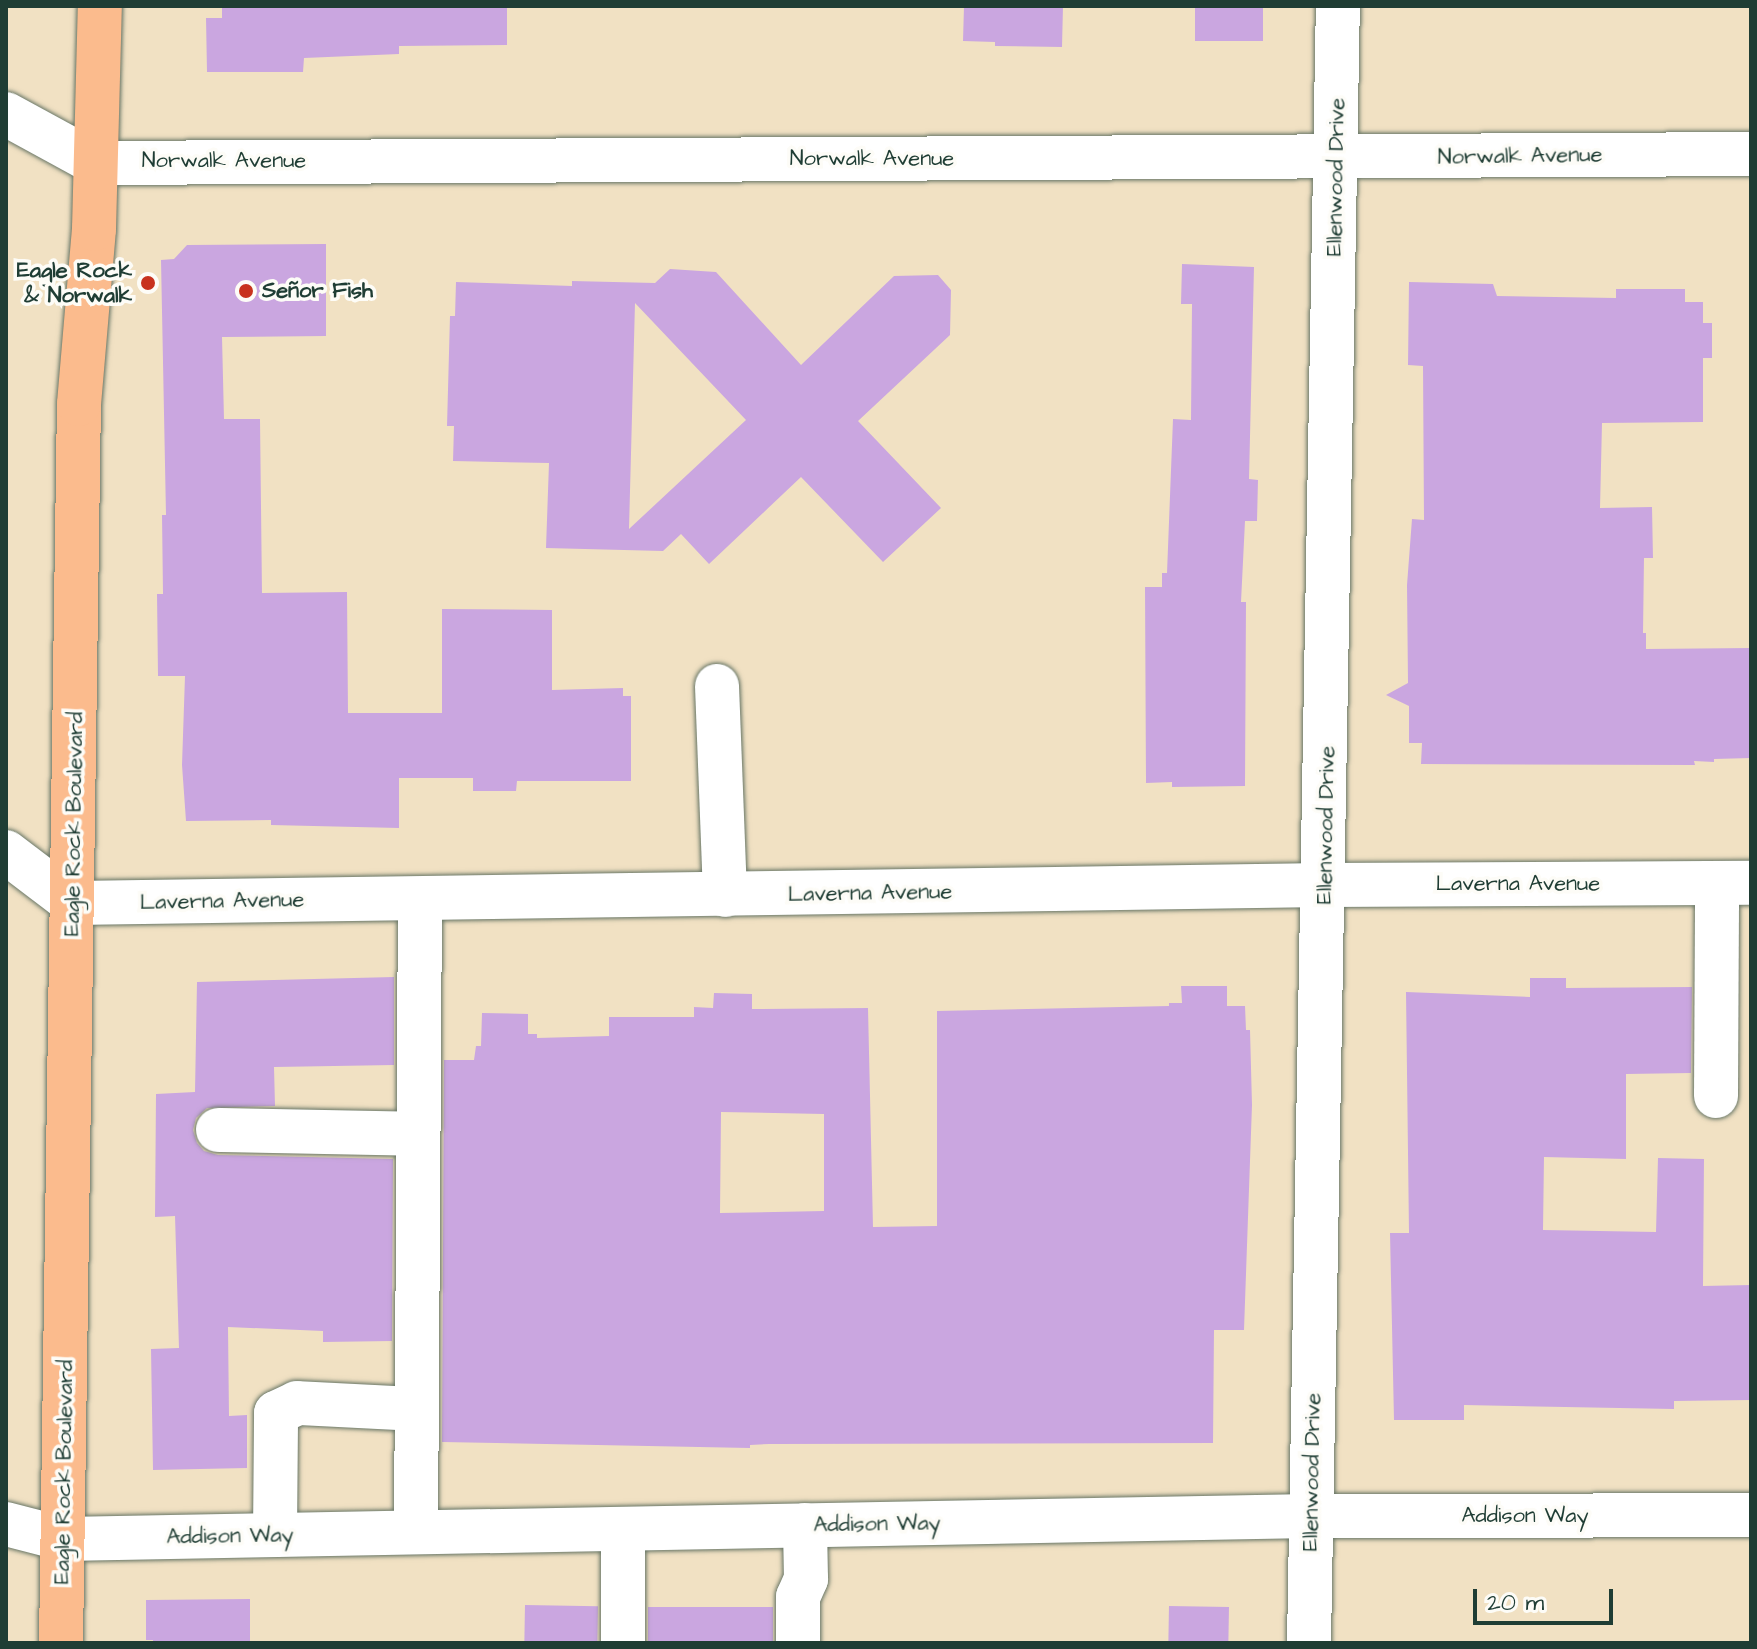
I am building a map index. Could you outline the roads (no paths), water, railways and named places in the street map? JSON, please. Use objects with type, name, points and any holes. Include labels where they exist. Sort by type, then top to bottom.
[{"type":"main road","name":"Eagle Rock Boulevard","points":[[61,1643],[79,404],[94,229],[100,6]]},
{"type":"street","name":"Ellenwood Drive","points":[[1309,1643],[1325,885],[1338,6]]},
{"type":"street","name":"Norwalk Avenue","points":[[6,114],[96,163],[1751,154]]},
{"type":"street","points":[[717,686],[725,895]]},
{"type":"street","points":[[6,852],[73,903]]},
{"type":"street","name":"Laverna Avenue","points":[[73,903],[1325,885],[1734,883]]},
{"type":"street","points":[[1716,1096],[1734,883]]},
{"type":"street","points":[[416,1532],[420,899]]},
{"type":"street","points":[[218,1130],[418,1134]]},
{"type":"street","points":[[275,1535],[276,1413],[297,1403],[416,1409]]},
{"type":"street","name":"Addison Way","points":[[6,1524],[64,1539],[1311,1516],[1751,1515]]},
{"type":"street","points":[[805,1525],[806,1579],[813,1596],[812,1643]]},
{"type":"street","points":[[623,1529],[623,1643]]},
{"type":"street","points":[[798,1643],[798,1597],[806,1579]]},
{"type":"place","name":"Eagle Rock & Norwalk","points":[[148,283]]},
{"type":"place","name":"Señor Fish","points":[[246,291]]}]
